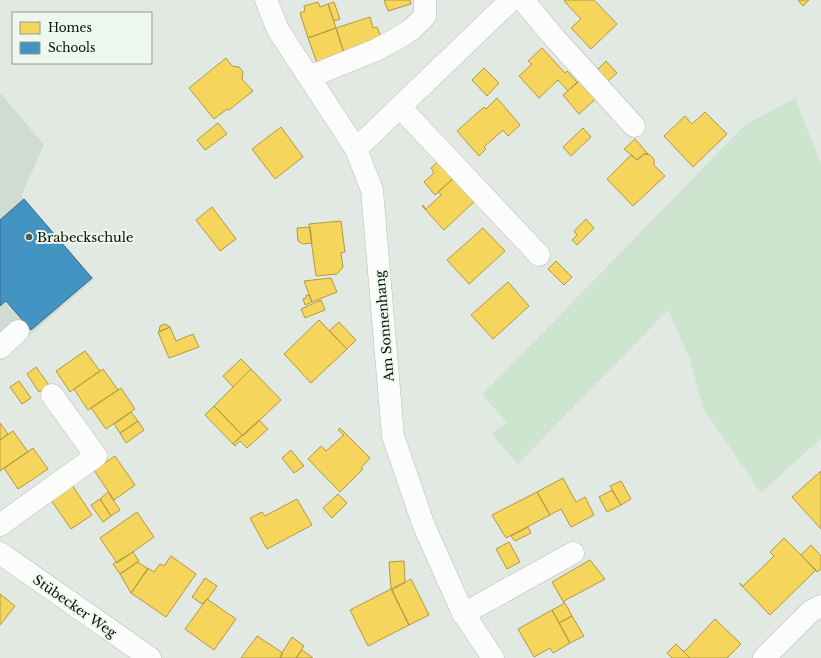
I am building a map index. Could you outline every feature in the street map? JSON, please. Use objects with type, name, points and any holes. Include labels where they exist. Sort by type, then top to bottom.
[{"type":"street","name":"Am Sonnenhang","points":[[266,0],[278,30],[356,149],[372,190],[394,436],[424,526],[463,614],[493,658]]},
{"type":"street","points":[[356,149],[511,0]]},
{"type":"street","points":[[523,0],[634,126]]},
{"type":"street","points":[[309,77],[376,50],[400,38],[412,30],[425,16],[425,1]]},
{"type":"street","points":[[400,107],[539,255]]},
{"type":"street","points":[[0,348],[18,331]]},
{"type":"street","points":[[0,525],[96,456],[52,395]]},
{"type":"street","points":[[463,614],[573,553]]},
{"type":"street","name":"Stübecker Weg","points":[[0,554],[150,658]]},
{"type":"street","points":[[764,658],[811,610],[821,606]]},
{"type":"shaded area","name":"Brabeckschule","points":[[0,93],[44,145],[21,196],[94,279],[0,361]]},
{"type":"green space","points":[[795,98],[821,164],[821,438],[761,493],[703,408],[690,359],[668,310],[518,464],[491,434],[507,422],[482,395],[745,125]]},
{"type":"building: Homes","points":[[384,0],[410,0],[411,4],[388,11]]},
{"type":"building: Homes","points":[[594,0],[617,24],[591,49],[571,28],[581,19],[564,1]]},
{"type":"building: Homes","points":[[798,0],[809,0],[803,6]]},
{"type":"building: Homes","points":[[318,2],[320,7],[328,4],[336,28],[308,38],[300,13],[305,11],[304,6]]},
{"type":"building: Homes","points":[[334,2],[340,19],[334,21],[328,4]]},
{"type":"building: Homes","points":[[370,17],[373,28],[377,27],[381,37],[344,53],[336,28]]},
{"type":"building: Homes","points":[[336,28],[344,53],[317,63],[308,38]]},
{"type":"building: Homes","points":[[542,48],[565,73],[567,71],[577,82],[568,91],[558,80],[539,98],[519,76],[532,64],[528,61]]},
{"type":"building: Homes","points":[[226,58],[232,66],[239,67],[243,72],[242,79],[253,91],[229,110],[227,109],[214,119],[189,88]]},
{"type":"building: Homes","points":[[606,61],[617,73],[607,82],[596,71]]},
{"type":"building: Homes","points":[[484,68],[499,83],[487,96],[472,80]]},
{"type":"building: Homes","points":[[583,78],[599,96],[579,114],[563,95]]},
{"type":"building: Homes","points":[[497,98],[520,125],[508,136],[503,130],[484,147],[486,149],[479,156],[457,131],[484,107],[486,109]]},
{"type":"building: Homes","points":[[705,112],[727,134],[693,167],[664,136],[685,116],[692,124]]},
{"type":"building: Homes","points":[[218,123],[227,134],[205,150],[197,140]]},
{"type":"building: Homes","points":[[281,127],[303,157],[275,179],[252,149]]},
{"type":"building: Homes","points":[[583,128],[591,137],[571,156],[563,147]]},
{"type":"building: Homes","points":[[635,139],[648,154],[644,154],[637,160],[624,149]]},
{"type":"building: Homes","points":[[644,154],[649,154],[654,159],[654,165],[665,176],[633,206],[607,179],[630,156],[632,155],[637,160]]},
{"type":"building: Homes","points":[[441,159],[456,176],[435,195],[424,182],[434,173],[431,168]]},
{"type":"building: Homes","points":[[456,176],[477,199],[444,230],[422,206],[423,205],[426,209],[441,195],[438,192]]},
{"type":"building: Homes","points":[[212,207],[236,239],[220,251],[196,220]]},
{"type":"building: Homes","points":[[586,219],[594,228],[577,245],[572,240],[577,235],[574,231]]},
{"type":"building: Homes","points":[[341,221],[345,252],[341,253],[343,267],[337,274],[316,276],[309,224]]},
{"type":"building: Homes","points":[[310,227],[312,243],[303,244],[298,241],[297,228]]},
{"type":"building: Homes","points":[[483,228],[505,251],[469,284],[447,260]]},
{"type":"building: Homes","points":[[556,261],[572,277],[564,285],[548,269]]},
{"type":"building: Homes","points":[[331,278],[337,292],[312,302],[304,281]]},
{"type":"building: Homes","points":[[508,282],[529,306],[493,339],[471,315]]},
{"type":"building: Homes","points":[[306,295],[309,295],[312,302],[305,305],[303,299],[306,298]]},
{"type":"building: Homes","points":[[321,300],[325,310],[305,318],[301,309]]},
{"type":"building: Homes","points":[[319,320],[347,349],[311,383],[284,354]]},
{"type":"building: Homes","points":[[339,322],[356,340],[347,349],[329,331]]},
{"type":"building: Homes","points":[[165,324],[170,327],[159,332],[160,326]]},
{"type":"building: Homes","points":[[170,327],[176,341],[193,334],[199,347],[169,358],[158,332]]},
{"type":"building: Homes","points":[[85,351],[100,371],[70,392],[56,371]]},
{"type":"building: Homes","points":[[241,359],[251,369],[233,387],[223,376]]},
{"type":"building: Homes","points":[[36,367],[49,385],[39,392],[27,374]]},
{"type":"building: Homes","points":[[103,369],[118,390],[88,410],[74,389]]},
{"type":"building: Homes","points":[[251,369],[281,400],[243,436],[214,406]]},
{"type":"building: Homes","points":[[19,381],[31,398],[22,404],[10,387]]},
{"type":"building: Homes","points":[[121,388],[135,409],[106,429],[91,408]]},
{"type":"building: Homes","points":[[214,406],[242,435],[233,444],[205,415]]},
{"type":"building: Homes","points":[[131,412],[138,421],[120,433],[114,424]]},
{"type":"building: Homes","points":[[259,420],[268,429],[247,448],[240,441],[235,446],[233,444]]},
{"type":"building: Homes","points":[[138,421],[144,430],[126,443],[120,433]]},
{"type":"building: Homes","points":[[0,423],[8,434],[0,440]]},
{"type":"building: Homes","points":[[340,428],[370,458],[361,468],[363,469],[340,492],[308,459],[321,446],[326,451],[344,435],[338,430]]},
{"type":"building: Homes","points":[[13,431],[28,452],[0,471],[0,440]]},
{"type":"building: Homes","points":[[33,448],[48,469],[18,489],[4,468]]},
{"type":"building: Homes","points":[[291,450],[304,466],[294,473],[282,458]]},
{"type":"building: Homes","points":[[115,456],[135,485],[114,500],[94,470]]},
{"type":"building: Homes","points":[[821,471],[821,529],[792,497]]},
{"type":"building: Homes","points":[[563,478],[576,502],[585,497],[594,515],[571,527],[561,509],[550,515],[537,492]]},
{"type":"building: Homes","points":[[621,481],[631,499],[621,505],[610,486]]},
{"type":"building: Homes","points":[[72,485],[92,515],[71,529],[51,500]]},
{"type":"building: Homes","points":[[612,490],[621,505],[607,512],[599,497]]},
{"type":"building: Homes","points":[[108,492],[120,510],[111,516],[100,499]]},
{"type":"building: Homes","points":[[537,492],[550,515],[506,538],[492,515]]},
{"type":"building: Homes","points":[[338,494],[347,503],[332,518],[323,508]]},
{"type":"building: Homes","points":[[100,499],[111,516],[103,522],[91,505]]},
{"type":"building: Homes","points":[[297,499],[312,525],[267,549],[250,518],[262,512],[265,516]]},
{"type":"building: Homes","points":[[137,512],[154,537],[117,563],[100,538]]},
{"type":"building: Homes","points":[[528,527],[531,533],[515,541],[511,536]]},
{"type":"building: Homes","points":[[784,538],[816,570],[770,615],[739,583],[743,586],[774,556],[770,552]]},
{"type":"building: Homes","points":[[509,542],[520,562],[507,569],[496,549]]},
{"type":"building: Homes","points":[[811,545],[821,556],[821,569],[817,572],[801,555]]},
{"type":"building: Homes","points":[[133,552],[139,561],[120,574],[113,564]]},
{"type":"building: Homes","points":[[171,556],[196,574],[166,617],[131,593],[148,568],[154,572],[160,564],[164,566]]},
{"type":"building: Homes","points":[[590,560],[605,579],[564,601],[564,603],[552,582]]},
{"type":"building: Homes","points":[[404,561],[405,582],[391,589],[389,562]]},
{"type":"building: Homes","points":[[138,562],[148,569],[131,593],[120,574]]},
{"type":"building: Homes","points":[[205,578],[217,586],[208,599],[202,604],[192,597]]},
{"type":"building: Homes","points":[[411,579],[429,615],[409,625],[392,590]]},
{"type":"building: Homes","points":[[391,589],[409,625],[368,646],[350,610]]},
{"type":"building: Homes","points":[[0,594],[15,606],[0,625]]},
{"type":"building: Homes","points":[[207,599],[236,619],[214,650],[185,629]]},
{"type":"building: Homes","points":[[565,603],[572,616],[559,623],[552,610]]},
{"type":"building: Homes","points":[[552,610],[570,643],[553,653],[550,648],[534,657],[518,629]]},
{"type":"building: Homes","points":[[572,616],[584,636],[570,643],[559,623]]},
{"type":"building: Homes","points":[[715,619],[741,644],[727,658],[690,658],[683,651],[685,651]]},
{"type":"building: Homes","points":[[257,636],[283,653],[280,658],[241,658]]},
{"type":"building: Homes","points":[[292,637],[304,646],[296,658],[280,657],[282,653]]},
{"type":"building: Homes","points":[[676,644],[690,658],[672,658],[667,653]]},
{"type":"building: Homes","points":[[302,650],[313,658],[296,658]]},
{"type":"building: Schools","name":"Brabeckschule","points":[[24,199],[92,278],[31,330],[6,301],[0,306],[0,220]]},
{"type":"place","name":"Brabeckschule","points":[[29,237]]}]
